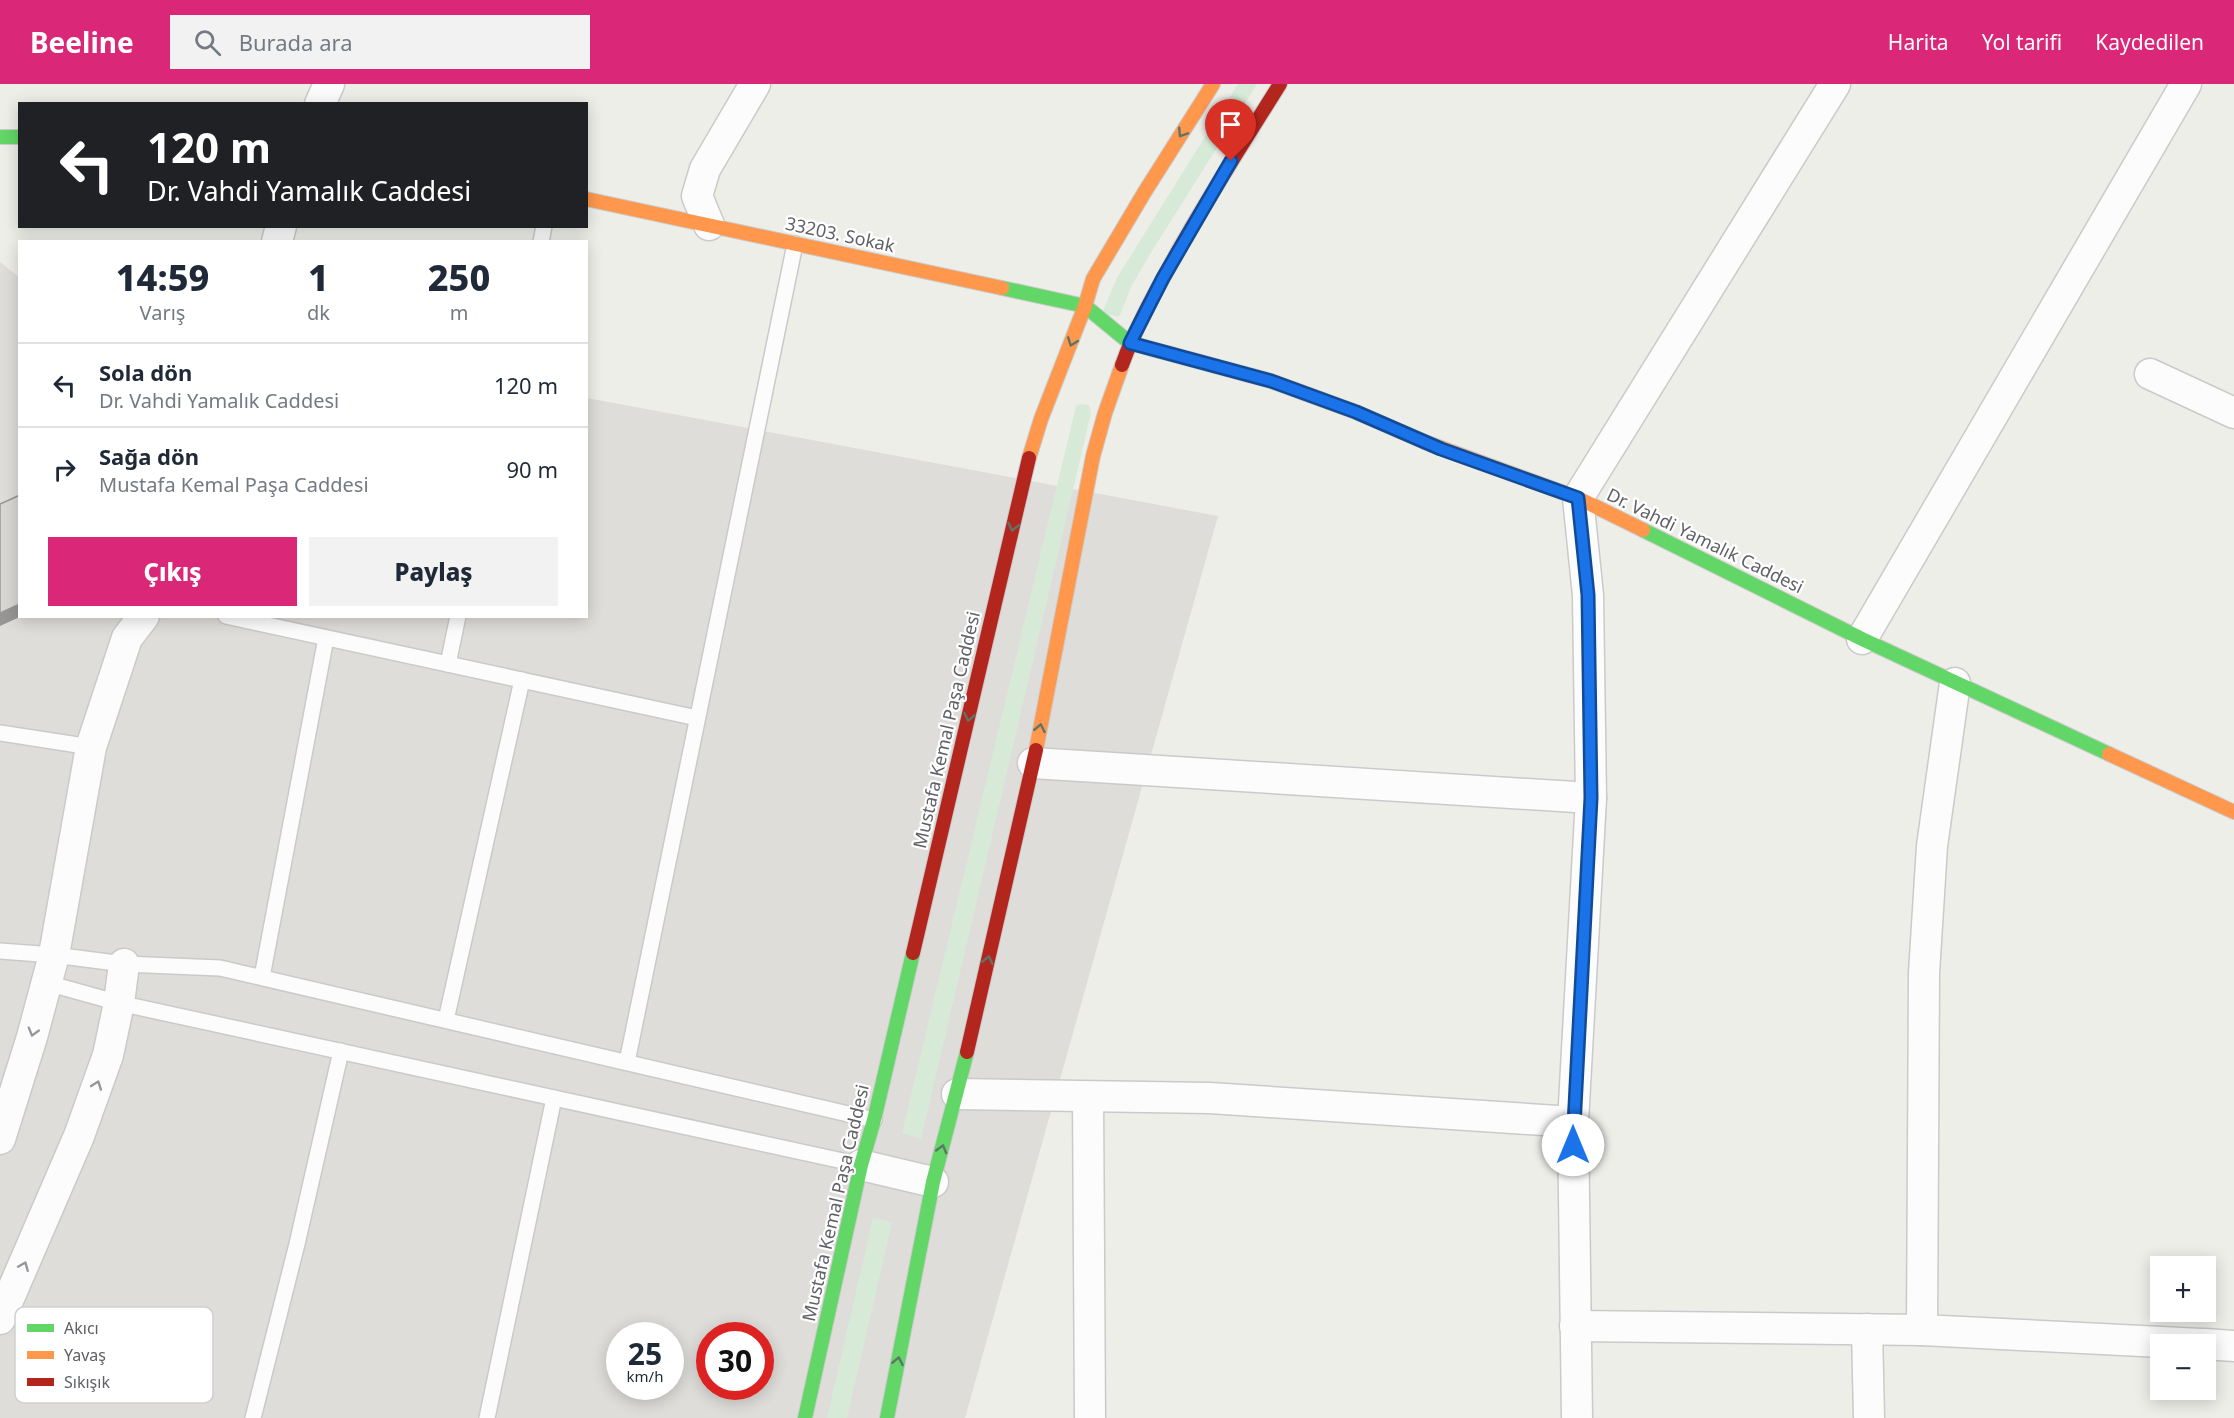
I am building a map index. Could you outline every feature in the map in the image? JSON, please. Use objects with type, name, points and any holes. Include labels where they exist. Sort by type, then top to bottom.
[{"type":"main road","name":"Mustafa Kemal Paşa Caddesi","points":[[805,1418],[861,1166],[874,1120],[1030,455],[1041,419],[1085,306],[1092,279],[1213,84]]},
{"type":"main road","points":[[887,1418],[933,1182],[957,1094],[1033,763],[1093,456],[1105,413],[1130,343],[1163,278],[1207,200],[1280,84]]},
{"type":"main road","name":"33203. Sokak","points":[[588,199],[1085,306]]},
{"type":"main road","name":"Dr. Vahdi Yamalık Caddesi","points":[[1085,306],[1130,343],[1271,381],[1356,412],[1441,449],[1578,498],[1862,639],[2234,812]]},
{"type":"street","points":[[321,102],[329,84]]},
{"type":"street","points":[[710,225],[698,196],[705,169],[755,84]]},
{"type":"street","points":[[1577,1418],[1573,1122],[1591,798],[1588,595],[1578,498],[1834,84]]},
{"type":"street","points":[[1862,639],[2186,84]]},
{"type":"street","points":[[2150,374],[2234,413]]},
{"type":"street","points":[[0,1139],[50,969],[91,747],[128,638],[143,618]]},
{"type":"street","points":[[1922,1330],[1924,974],[1932,846],[1955,682]]},
{"type":"street","points":[[1033,763],[1591,798]]},
{"type":"street","points":[[0,1319],[79,1136],[108,1055],[119,1003],[124,964]]},
{"type":"street","points":[[957,1094],[1210,1098],[1573,1122]]},
{"type":"street","points":[[1088,1096],[1090,1418]]},
{"type":"street","points":[[861,1166],[933,1182]]},
{"type":"street","points":[[1575,1326],[1922,1330],[2221,1343]]},
{"type":"street","points":[[1867,1329],[1869,1418]]},
{"type":"lane","points":[[0,156],[9,137]]},
{"type":"lane","points":[[627,1062],[795,244]]},
{"type":"lane","points":[[235,618],[697,718]]},
{"type":"lane","points":[[448,664],[458,618]]},
{"type":"lane","points":[[262,977],[326,638]]},
{"type":"lane","points":[[446,1020],[522,680]]},
{"type":"lane","points":[[0,733],[91,747]]},
{"type":"lane","points":[[0,951],[50,969],[119,1003],[861,1166]]},
{"type":"lane","points":[[50,969],[124,964],[220,968],[874,1120]]},
{"type":"lane","points":[[253,1418],[297,1244],[341,1051]]},
{"type":"lane","points":[[487,1418],[554,1098]]},
{"type":"shaded area","points":[[0,262],[18,276],[18,618],[588,618],[588,398],[1218,516],[965,1418],[0,1418]]},
{"type":"green space","points":[[1238,84],[1257,84],[1147,259],[1132,285],[1119,317],[1102,313],[1118,276]]},
{"type":"green space","points":[[1089,405],[1091,413],[921,1139],[902,1133],[1076,406]]},
{"type":"green space","points":[[873,1218],[892,1222],[847,1418],[827,1418]]},
{"type":"building","points":[[18,496],[18,605],[0,613],[0,504]]},
{"type":"traffic: fast","points":[[0,137],[18,137]]},
{"type":"traffic: fast","points":[[1002,288],[1085,306],[1130,343],[1271,381],[1356,412],[1425,442]]},
{"type":"traffic: fast","points":[[1643,530],[1862,639],[2109,754]]},
{"type":"traffic: fast","points":[[805,1418],[861,1165],[874,1120],[913,953]]},
{"type":"traffic: fast","points":[[887,1418],[933,1182],[967,1052]]},
{"type":"traffic: slow","points":[[1029,458],[1041,419],[1085,306],[1093,279],[1213,84]]},
{"type":"traffic: slow","points":[[588,199],[1002,288]]},
{"type":"traffic: slow","points":[[1036,750],[1093,456],[1122,365]]},
{"type":"traffic: slow","points":[[1425,442],[1578,498],[1643,530]]},
{"type":"traffic: slow","points":[[2109,754],[2234,812]]},
{"type":"traffic: jam","points":[[1122,365],[1140,322],[1177,253],[1280,84]]},
{"type":"traffic: jam","points":[[913,953],[1029,458]]},
{"type":"traffic: jam","points":[[967,1052],[1036,750]]},
{"type":"route","points":[[1231,161],[1163,278],[1130,343],[1271,381],[1356,412],[1441,449],[1578,498],[1588,595],[1591,798],[1573,1145]]}]
